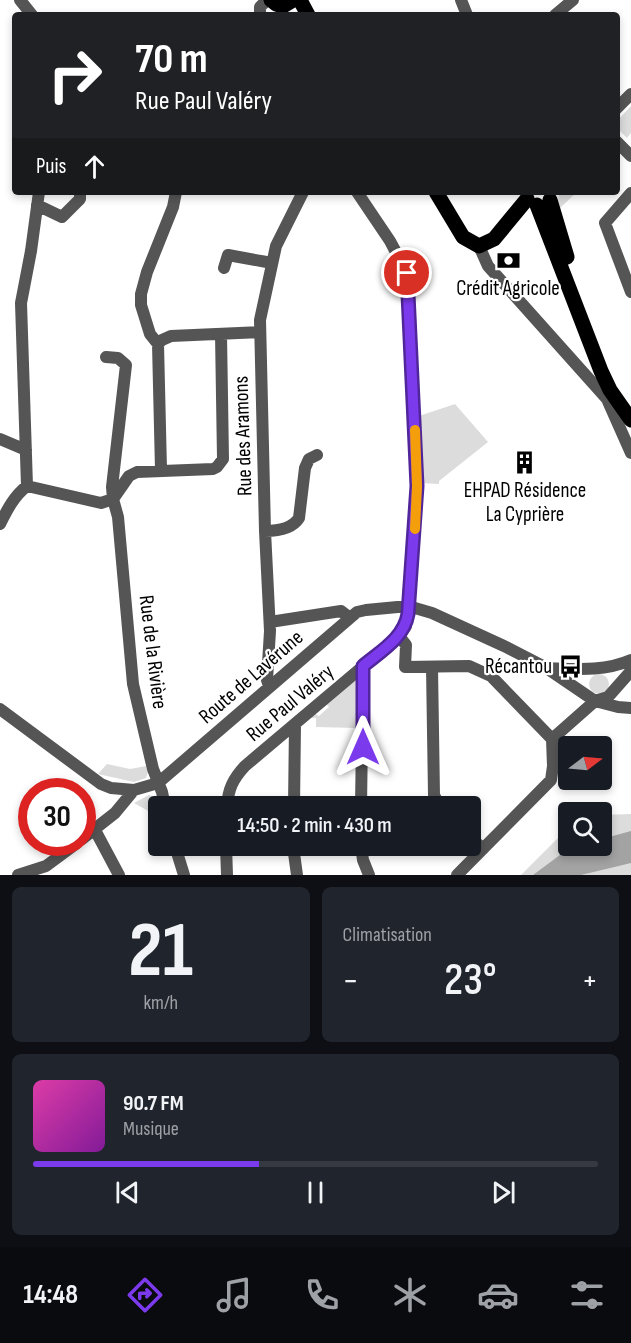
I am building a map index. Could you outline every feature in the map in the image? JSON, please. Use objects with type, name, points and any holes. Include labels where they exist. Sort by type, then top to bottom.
[{"type":"main road","points":[[437,195],[463,237],[479,246],[494,239],[538,198]]},
{"type":"main road","points":[[538,198],[613,385],[631,410]]},
{"type":"main road","points":[[538,198],[601,371],[610,390],[631,420]]},
{"type":"street","points":[[558,8],[573,0]]},
{"type":"street","points":[[260,12],[260,7],[282,4]]},
{"type":"street","points":[[620,106],[631,94]]},
{"type":"street","points":[[620,145],[631,156]]},
{"type":"street","points":[[631,193],[605,223],[628,276],[631,292]]},
{"type":"street","points":[[27,486],[21,303],[38,198],[62,217],[80,199],[80,195]]},
{"type":"street","points":[[161,470],[158,344],[150,334],[141,305],[141,294],[175,195]]},
{"type":"street","name":"Rue des Aramons","points":[[269,686],[267,680],[270,622],[259,332],[263,300],[280,237],[301,195]]},
{"type":"street","points":[[359,195],[390,241],[407,273],[417,486],[406,626],[399,636],[406,645],[405,668],[469,666],[485,673],[552,739],[551,780],[457,875]]},
{"type":"street","points":[[479,246],[488,266],[608,399],[631,453]]},
{"type":"street","points":[[224,268],[228,255],[272,263]]},
{"type":"street","points":[[158,344],[171,336],[259,332]]},
{"type":"street","points":[[0,524],[10,505],[20,491],[27,486],[101,503],[113,500],[129,476],[146,470],[213,469],[221,464],[223,459],[220,334]]},
{"type":"street","name":"Rue de la Rivière","points":[[106,357],[118,358],[126,365],[112,487],[113,500],[118,517],[133,684],[162,796]]},
{"type":"street","points":[[0,439],[26,450]]},
{"type":"street","points":[[265,531],[277,530],[296,523],[299,518],[305,468],[309,459],[317,455]]},
{"type":"street","name":"Route de Lavérune","points":[[0,710],[101,784],[111,788],[134,790],[158,783],[357,612],[408,606],[450,621],[544,668],[589,698]]},
{"type":"street","points":[[270,622],[341,611],[350,618]]},
{"type":"street","name":"Rue Paul Valéry","points":[[228,796],[234,778],[245,766],[399,636]]},
{"type":"street","name":"Route de Lavérune","points":[[544,668],[590,670],[606,668],[631,660]]},
{"type":"street","points":[[361,796],[363,666]]},
{"type":"street","points":[[432,667],[434,796]]},
{"type":"street","points":[[606,668],[616,687]]},
{"type":"street","points":[[589,698],[586,677],[590,670]]},
{"type":"street","points":[[552,739],[589,698],[608,697],[631,671]]},
{"type":"street","points":[[589,698],[618,707],[631,708]]},
{"type":"street","points":[[294,796],[295,724]]},
{"type":"street","points":[[96,829],[115,813],[134,790]]},
{"type":"street","points":[[96,832],[119,875]]},
{"type":"street","points":[[18,875],[46,866],[60,856]]},
{"type":"street","points":[[178,856],[184,875]]},
{"type":"street","points":[[226,856],[227,875]]},
{"type":"street","points":[[294,856],[297,875]]},
{"type":"street","points":[[362,856],[369,875]]},
{"type":"shaded area","points":[[631,106],[631,133],[627,138],[620,131],[620,118]]},
{"type":"shaded area","points":[[559,195],[574,195],[560,208]]},
{"type":"shaded area","points":[[455,404],[488,442],[439,481],[439,484],[420,483],[419,416]]},
{"type":"shaded area","points":[[359,673],[357,728],[316,727],[316,718],[309,718],[314,713],[319,716],[329,707],[325,703]]},
{"type":"shaded area","points":[[595,674],[603,674],[609,680],[609,688],[603,694],[595,694],[589,688],[589,680]]},
{"type":"shaded area","points":[[107,764],[130,769],[146,766],[148,772],[146,778],[134,782],[98,774]]},
{"type":"shaded area","points":[[149,795],[152,796],[148,796],[148,811],[134,803]]},
{"type":"shaded area","points":[[631,814],[631,875],[521,875],[558,838],[558,856],[612,856],[612,815]]},
{"type":"shaded area","points":[[631,831],[631,863],[581,875],[533,875],[559,856],[612,856],[612,836]]},
{"type":"slow traffic","points":[[415,430],[417,486],[415,529]]},
{"type":"place","name":"Crédit Agricole","points":[[508,260]]},
{"type":"place","name":"EHPAD Résidence La Cyprière","points":[[525,462]]},
{"type":"place","name":"Récantou","points":[[570,666]]},
{"type":"route","points":[[363,747],[363,666],[399,636],[406,626],[408,614],[417,486],[407,273]]}]
